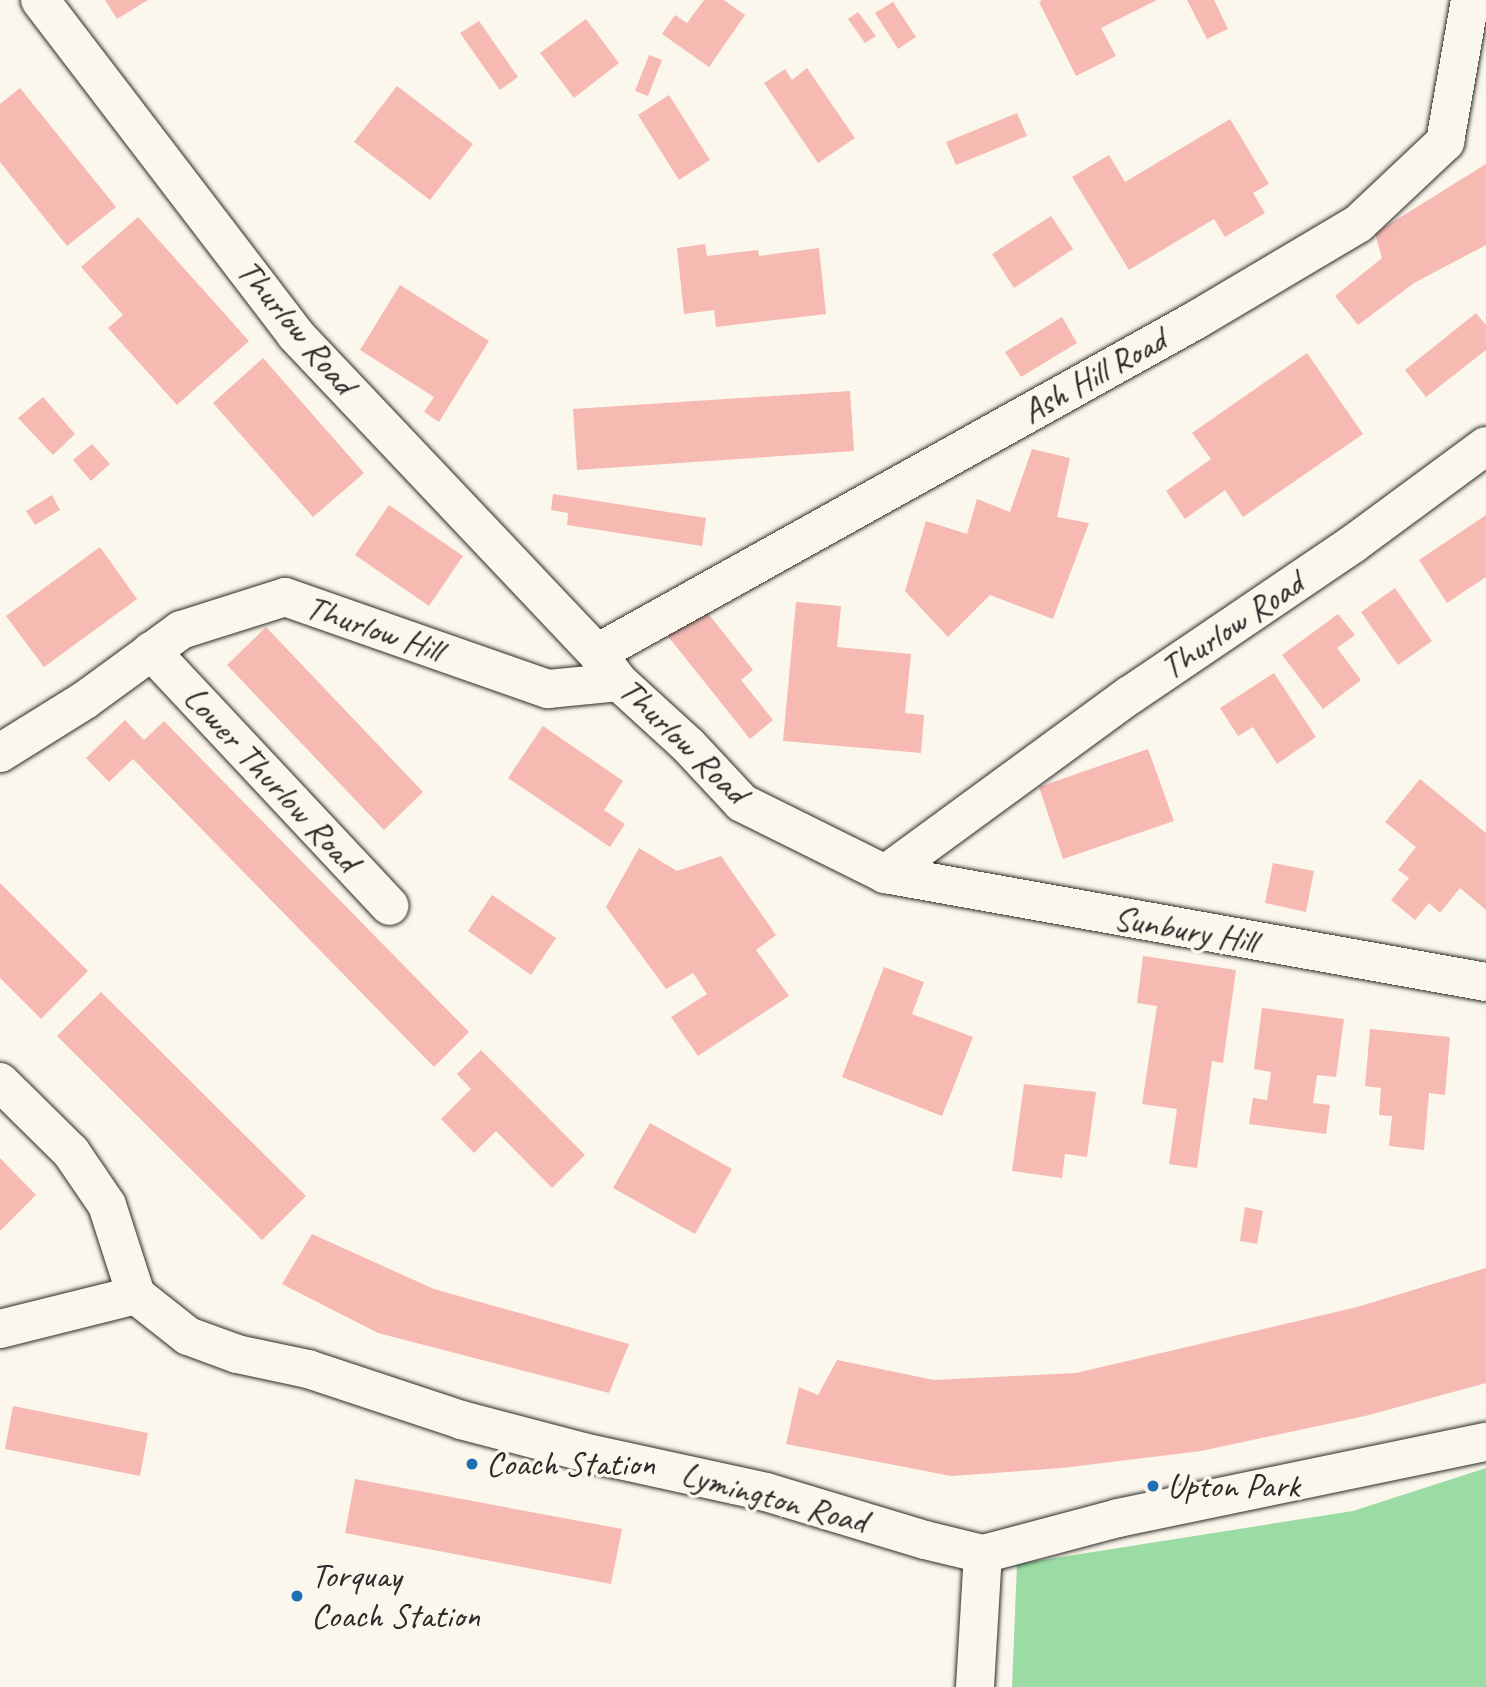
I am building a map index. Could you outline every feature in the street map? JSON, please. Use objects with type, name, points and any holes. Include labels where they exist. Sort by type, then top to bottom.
[{"type":"street","name":"Thurlow Road","points":[[40,0],[295,334],[608,667],[688,745],[742,803],[885,874],[1130,695],[1353,544],[1486,446]]},
{"type":"street","name":"Ash Hill Road","points":[[608,667],[1358,224],[1445,142],[1470,0]]},
{"type":"street","name":"Thurlow Hill","points":[[0,754],[85,700],[181,630],[285,597],[548,689],[608,667]]},
{"type":"street","name":"Lower Thurlow Road","points":[[151,651],[390,906]]},
{"type":"street","name":"Sunbury Hill","points":[[885,874],[1486,982]]},
{"type":"street","points":[[0,1082],[71,1152],[107,1205],[136,1295],[0,1329]]},
{"type":"street","name":"Lymington Road","points":[[136,1295],[188,1335],[237,1354],[308,1369],[473,1423],[583,1452],[766,1492],[925,1540],[984,1554],[1118,1518],[1486,1442]]},
{"type":"street","points":[[975,1687],[984,1554]]},
{"type":"green space","points":[[1486,1468],[1486,1687],[1012,1687],[1017,1564],[1353,1511]]},
{"type":"building","points":[[105,0],[148,0],[117,19]]},
{"type":"building","points":[[704,0],[724,0],[745,15],[709,67],[662,34],[675,15],[687,23]]},
{"type":"building","points":[[1157,0],[1101,28],[1116,56],[1076,76],[1039,2]]},
{"type":"building","points":[[1187,0],[1214,0],[1228,29],[1207,39]]},
{"type":"building","points":[[893,2],[916,37],[898,49],[875,13]]},
{"type":"building","points":[[858,12],[876,36],[865,43],[848,19]]},
{"type":"building","points":[[586,19],[619,63],[574,98],[540,53]]},
{"type":"building","points":[[479,21],[518,77],[500,90],[460,33]]},
{"type":"building","points":[[649,55],[662,60],[648,96],[635,91]]},
{"type":"building","points":[[807,68],[855,138],[818,163],[764,83],[785,69],[792,80]]},
{"type":"building","points":[[397,86],[473,144],[430,200],[354,142]]},
{"type":"building","points":[[20,88],[116,207],[67,246],[0,162],[0,104]]},
{"type":"building","points":[[669,95],[710,160],[679,180],[638,115]]},
{"type":"building","points":[[1017,113],[1027,136],[956,165],[946,142]]},
{"type":"building","points":[[1230,119],[1269,184],[1253,193],[1265,213],[1225,237],[1214,219],[1129,270],[1072,177],[1109,155],[1125,182]]},
{"type":"building","points":[[1486,164],[1486,245],[1414,283],[1358,325],[1335,296],[1382,258],[1375,233]]},
{"type":"building","points":[[1051,216],[1073,249],[1014,288],[992,254]]},
{"type":"building","points":[[138,217],[249,341],[177,405],[108,328],[123,315],[81,267]]},
{"type":"building","points":[[705,244],[707,256],[758,250],[759,256],[819,248],[826,314],[716,327],[714,310],[684,314],[677,248]]},
{"type":"building","points":[[400,285],[489,341],[439,422],[424,412],[434,397],[360,350]]},
{"type":"building","points":[[1476,313],[1486,325],[1486,350],[1426,397],[1405,370]]},
{"type":"building","points":[[1062,317],[1077,343],[1021,377],[1005,352]]},
{"type":"building","points":[[1307,353],[1363,434],[1243,517],[1225,490],[1185,519],[1166,491],[1211,459],[1192,433]]},
{"type":"building","points":[[263,358],[364,473],[313,517],[213,403]]},
{"type":"building","points":[[850,391],[854,451],[577,470],[573,409]]},
{"type":"building","points":[[43,397],[75,434],[53,455],[18,418]]},
{"type":"building","points":[[92,444],[110,464],[91,481],[73,460]]},
{"type":"building","points":[[1032,449],[1070,458],[1057,517],[1089,523],[1053,619],[990,595],[948,637],[905,591],[926,521],[967,534],[977,499],[1010,512]]},
{"type":"building","points":[[553,494],[706,518],[702,546],[567,525],[568,513],[551,510]]},
{"type":"building","points":[[52,495],[60,510],[35,525],[26,511]]},
{"type":"building","points":[[389,505],[463,556],[429,606],[355,555]]},
{"type":"building","points":[[1486,515],[1486,577],[1447,603],[1419,560]]},
{"type":"building","points":[[100,547],[137,599],[44,667],[6,616]]},
{"type":"building","points":[[1395,588],[1432,641],[1398,665],[1361,612]]},
{"type":"building","points":[[796,602],[841,606],[837,647],[911,654],[905,713],[924,715],[921,753],[783,741]]},
{"type":"building","points":[[703,607],[753,670],[741,680],[773,720],[750,739],[667,635]]},
{"type":"building","points":[[1338,614],[1355,635],[1337,648],[1361,680],[1323,709],[1282,655]]},
{"type":"building","points":[[266,627],[423,792],[384,830],[227,665]]},
{"type":"building","points":[[1274,673],[1316,737],[1277,764],[1253,727],[1238,736],[1220,708]]},
{"type":"building","points":[[125,720],[144,740],[164,721],[469,1032],[434,1067],[133,759],[109,782],[86,758]]},
{"type":"building","points":[[543,726],[623,781],[604,810],[625,824],[610,847],[508,778]]},
{"type":"building","points":[[1148,749],[1174,821],[1063,859],[1039,787]]},
{"type":"building","points":[[1420,779],[1486,833],[1486,910],[1460,888],[1440,913],[1429,903],[1415,920],[1391,900],[1409,878],[1398,870],[1416,847],[1385,822]]},
{"type":"building","points":[[639,848],[677,871],[721,856],[776,935],[756,950],[789,996],[698,1056],[671,1017],[707,994],[693,973],[666,989],[606,907]]},
{"type":"building","points":[[1273,863],[1314,871],[1306,912],[1265,903]]},
{"type":"building","points":[[0,883],[88,971],[41,1019],[0,978]]},
{"type":"building","points":[[492,895],[556,938],[531,975],[468,931]]},
{"type":"building","points":[[1143,956],[1236,970],[1223,1063],[1212,1061],[1197,1168],[1169,1164],[1177,1109],[1142,1104],[1157,1006],[1137,1003]]},
{"type":"building","points":[[884,967],[924,982],[912,1014],[973,1037],[942,1116],[842,1077]]},
{"type":"building","points":[[101,992],[306,1196],[262,1240],[57,1036]]},
{"type":"building","points":[[1262,1008],[1344,1019],[1336,1077],[1317,1075],[1313,1103],[1330,1105],[1326,1134],[1249,1124],[1253,1098],[1267,1100],[1271,1072],[1254,1069]]},
{"type":"building","points":[[1370,1029],[1450,1037],[1445,1095],[1429,1093],[1424,1150],[1389,1146],[1392,1116],[1379,1115],[1381,1088],[1365,1086]]},
{"type":"building","points":[[481,1050],[585,1155],[552,1188],[496,1131],[474,1153],[441,1119],[471,1089],[457,1074]]},
{"type":"building","points":[[1024,1084],[1096,1092],[1087,1157],[1065,1154],[1062,1178],[1012,1171]]},
{"type":"building","points":[[650,1123],[732,1169],[695,1234],[613,1188]]},
{"type":"building","points":[[0,1158],[36,1195],[0,1231]]},
{"type":"building","points":[[1245,1207],[1263,1211],[1257,1244],[1240,1241]]},
{"type":"building","points":[[312,1234],[434,1289],[629,1344],[609,1393],[378,1333],[282,1284]]},
{"type":"building","points":[[1486,1268],[1486,1383],[1365,1416],[1201,1451],[1062,1468],[951,1476],[786,1444],[799,1387],[818,1395],[837,1360],[934,1380],[1076,1373],[1357,1307]]},
{"type":"building","points":[[13,1406],[148,1433],[140,1476],[5,1449]]},
{"type":"building","points":[[355,1479],[622,1529],[611,1584],[345,1533]]},
{"type":"place","name":"Coach Station","points":[[472,1464]]},
{"type":"place","name":"Upton Park","points":[[1153,1486]]},
{"type":"place","name":"Torquay Coach Station","points":[[297,1596]]}]
